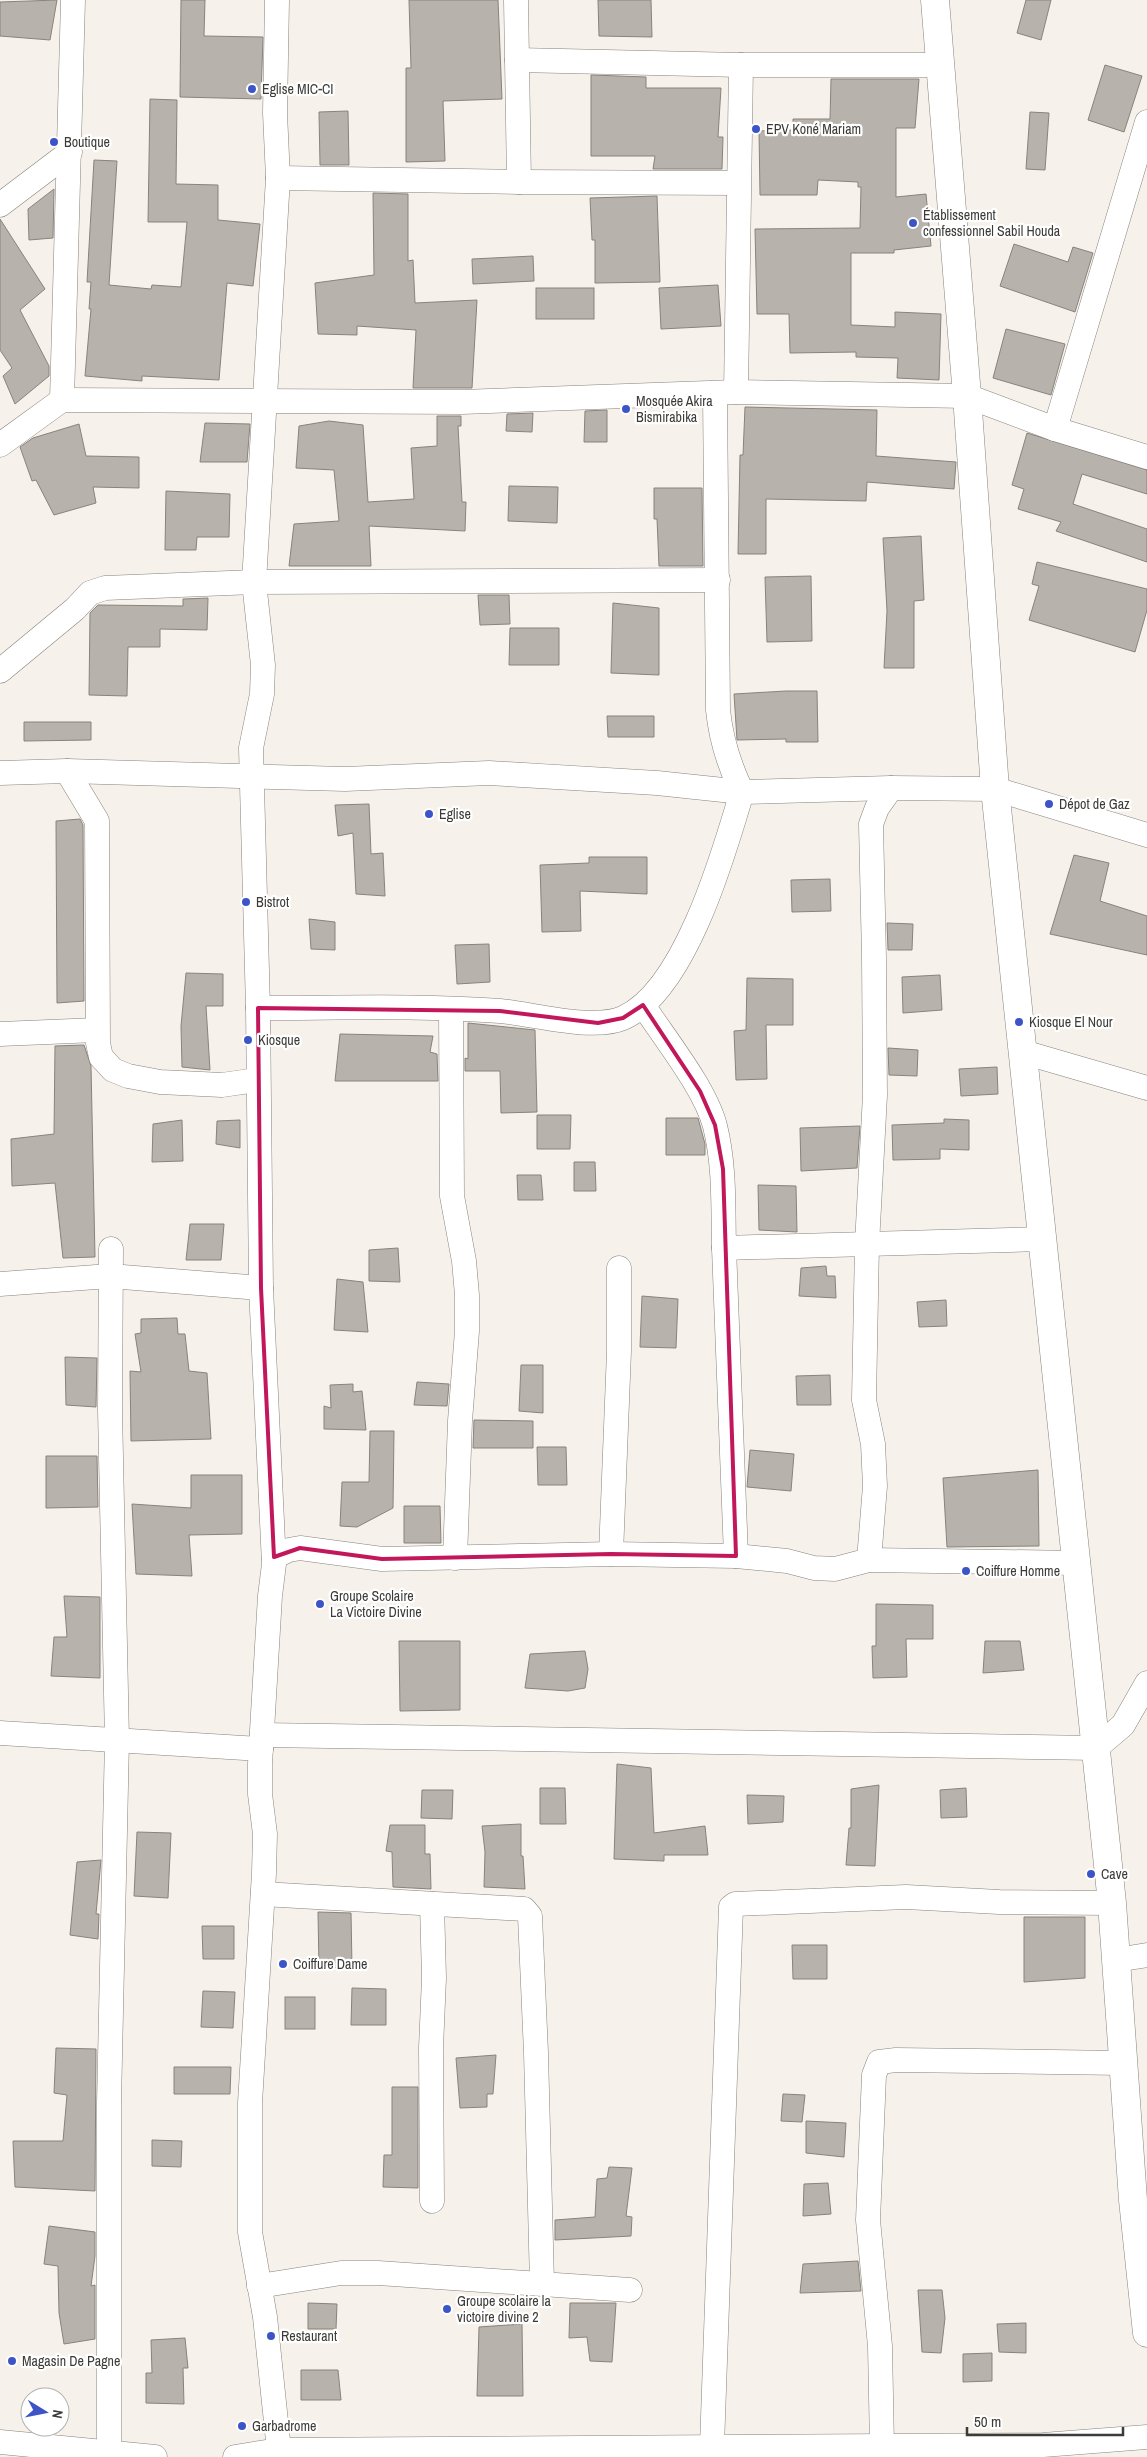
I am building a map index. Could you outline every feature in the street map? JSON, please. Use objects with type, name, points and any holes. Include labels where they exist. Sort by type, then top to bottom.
[{"type":"street","points":[[62,400],[73,0]]},
{"type":"street","points":[[277,0],[276,114],[278,178],[254,582],[263,665],[262,694],[251,748],[258,1008],[257,1080],[261,1288],[274,1557],[261,1742],[260,1794],[265,1834],[250,2102],[250,2232],[271,2364],[279,2450]]},
{"type":"street","points":[[516,0],[519,182]]},
{"type":"street","points":[[935,0],[967,396],[995,789],[1078,1564],[1085,1650],[1112,1903],[1123,2063],[1140,2201],[1147,2333]]},
{"type":"street","points":[[517,60],[741,65],[940,65]]},
{"type":"street","points":[[258,1008],[500,1011],[598,1023],[623,1018],[643,1005],[673,969],[702,914],[742,792],[728,761],[720,735],[716,683],[725,393],[738,183],[741,65]]},
{"type":"street","points":[[1055,429],[1147,122]]},
{"type":"street","points":[[0,205],[70,152]]},
{"type":"street","points":[[278,178],[738,183]]},
{"type":"street","points":[[0,445],[62,400],[462,402],[725,393],[967,396],[1055,429],[1147,457]]},
{"type":"street","points":[[0,671],[75,609],[90,593],[105,588],[254,582],[718,580]]},
{"type":"street","points":[[0,773],[67,771],[253,778],[344,778],[489,773],[657,783],[742,792],[891,788],[995,789],[1147,835]]},
{"type":"street","points":[[67,771],[97,821],[98,1030],[101,1057],[113,1070],[128,1076],[160,1082],[222,1085],[257,1080]]},
{"type":"street","points":[[869,1560],[875,1486],[873,1444],[864,1400],[875,1085],[870,824],[877,808],[891,788]]},
{"type":"street","points":[[643,1005],[700,1091],[715,1125],[722,1169],[736,1556]]},
{"type":"street","points":[[451,1009],[452,1196],[464,1261],[467,1294],[467,1331],[460,1422],[455,1558]]},
{"type":"street","points":[[0,1034],[98,1030]]},
{"type":"street","points":[[1023,1052],[1147,1088]]},
{"type":"street","points":[[724,1248],[1042,1238]]},
{"type":"street","points":[[109,2455],[108,2103],[117,1740],[110,1410],[110,1249]]},
{"type":"street","points":[[611,1554],[619,1351],[619,1268]]},
{"type":"street","points":[[0,1284],[110,1276],[261,1288]]},
{"type":"street","points":[[274,1557],[289,1550],[300,1548],[382,1558],[611,1554],[736,1556],[787,1561],[814,1568],[835,1569],[869,1560],[1078,1564]]},
{"type":"street","points":[[0,1733],[117,1740],[261,1742],[1096,1748],[1123,1725],[1147,1683]]},
{"type":"street","points":[[263,1894],[524,1909],[530,1916],[536,2053],[542,2283]]},
{"type":"street","points":[[712,2446],[731,1907],[734,1904],[906,1897],[990,1902],[1112,1903]]},
{"type":"street","points":[[432,1904],[434,1978],[431,2048],[432,2201]]},
{"type":"street","points":[[1116,1960],[1147,1955]]},
{"type":"street","points":[[882,2446],[880,2346],[868,2220],[874,2075],[879,2062],[896,2060],[1123,2063]]},
{"type":"street","points":[[259,2286],[340,2273],[542,2283],[630,2290]]},
{"type":"street","points":[[235,2457],[279,2450],[578,2453],[712,2446],[882,2446],[1042,2451],[1147,2437]]},
{"type":"street","points":[[0,2442],[109,2455],[155,2457]]},
{"type":"highlighted area","points":[[643,1005],[700,1091],[715,1125],[723,1169],[736,1556],[611,1554],[382,1559],[300,1548],[274,1557],[261,1288],[258,1008],[500,1011],[598,1023],[623,1018]]},
{"type":"building","points":[[57,0],[50,40],[0,36],[0,2]]},
{"type":"building","points":[[181,0],[205,0],[204,36],[263,37],[261,99],[180,97]]},
{"type":"building","points":[[409,0],[498,0],[502,99],[443,101],[445,161],[406,162],[406,68],[411,68]]},
{"type":"building","points":[[598,0],[651,0],[652,37],[599,36]]},
{"type":"building","points":[[1026,0],[1051,0],[1041,40],[1017,33]]},
{"type":"building","points":[[1105,65],[1142,76],[1124,132],[1088,120]]},
{"type":"building","points":[[591,75],[646,77],[646,88],[721,88],[718,137],[723,137],[722,169],[653,169],[655,156],[591,156]]},
{"type":"building","points":[[831,79],[919,79],[915,128],[896,128],[896,197],[926,194],[931,246],[894,250],[894,253],[851,253],[851,325],[895,327],[895,312],[941,314],[939,380],[897,378],[898,358],[856,357],[856,352],[790,353],[789,314],[757,314],[755,229],[860,228],[861,187],[858,187],[858,182],[818,180],[817,195],[760,195],[759,131],[793,130],[793,119],[830,119]]},
{"type":"building","points":[[150,99],[177,100],[176,184],[218,185],[218,220],[260,224],[253,286],[227,283],[219,380],[142,376],[142,381],[85,376],[91,309],[89,309],[91,282],[87,282],[94,160],[117,161],[109,285],[151,289],[152,285],[181,287],[187,222],[148,222]]},
{"type":"building","points":[[348,111],[349,165],[320,165],[319,112]]},
{"type":"building","points":[[1030,112],[1049,113],[1045,170],[1026,169]]},
{"type":"building","points":[[54,189],[53,238],[29,240],[28,209]]},
{"type":"building","points":[[373,193],[408,194],[408,261],[413,260],[415,303],[477,300],[472,388],[413,388],[416,330],[357,326],[357,335],[318,334],[315,283],[374,275]]},
{"type":"building","points":[[657,196],[660,282],[595,283],[595,240],[592,240],[590,198]]},
{"type":"building","points":[[0,219],[45,289],[20,310],[49,366],[49,376],[15,404],[3,376],[12,368],[0,350]]},
{"type":"building","points":[[1014,244],[1068,262],[1073,247],[1093,253],[1075,312],[1000,286]]},
{"type":"building","points":[[533,256],[534,281],[473,284],[472,259]]},
{"type":"building","points":[[718,285],[721,326],[661,329],[659,288]]},
{"type":"building","points":[[536,288],[594,288],[594,319],[536,319]]},
{"type":"building","points":[[1006,329],[1065,344],[1051,395],[993,378]]},
{"type":"building","points":[[745,407],[877,410],[876,456],[956,462],[954,489],[867,482],[866,501],[766,499],[766,554],[738,554],[740,455],[743,455]]},
{"type":"building","points":[[607,410],[607,442],[584,442],[585,411]]},
{"type":"building","points":[[533,413],[532,432],[506,431],[507,414]]},
{"type":"building","points":[[437,416],[461,416],[461,426],[458,426],[462,502],[466,502],[465,531],[369,526],[371,566],[289,566],[294,524],[339,521],[334,470],[296,468],[299,426],[329,421],[363,425],[368,502],[414,499],[411,448],[437,446]]},
{"type":"building","points":[[205,423],[250,424],[247,462],[200,462]]},
{"type":"building","points":[[79,424],[86,456],[139,457],[139,488],[93,487],[96,503],[54,515],[36,480],[32,481],[20,447],[33,438]]},
{"type":"building","points":[[1027,433],[1147,470],[1147,494],[1082,474],[1073,504],[1147,529],[1147,562],[1056,531],[1061,522],[1018,509],[1024,489],[1012,485]]},
{"type":"building","points":[[509,486],[558,487],[557,523],[508,521]]},
{"type":"building","points":[[654,488],[702,488],[703,566],[659,566],[657,519],[654,519]]},
{"type":"building","points":[[166,491],[230,494],[229,537],[197,537],[196,550],[165,550]]},
{"type":"building","points":[[921,536],[924,600],[914,601],[914,668],[884,668],[887,611],[883,538]]},
{"type":"building","points":[[1037,562],[1147,589],[1147,610],[1135,652],[1029,620],[1039,586],[1032,584]]},
{"type":"building","points":[[811,576],[812,641],[767,642],[765,577]]},
{"type":"building","points":[[478,595],[509,595],[510,624],[480,625]]},
{"type":"building","points":[[208,598],[207,630],[160,629],[160,647],[128,647],[127,696],[89,695],[90,613],[98,605],[183,606],[183,599]]},
{"type":"building","points":[[613,603],[659,608],[659,675],[611,673]]},
{"type":"building","points":[[510,628],[559,628],[559,665],[509,665]]},
{"type":"building","points":[[817,691],[818,742],[786,742],[786,739],[737,740],[734,694]]},
{"type":"building","points":[[607,716],[654,716],[654,737],[608,737]]},
{"type":"building","points":[[24,722],[91,722],[91,740],[24,741]]},
{"type":"building","points":[[369,804],[371,854],[383,853],[385,896],[356,894],[353,833],[338,836],[335,805]]},
{"type":"building","points":[[80,819],[83,825],[84,1001],[57,1003],[56,821]]},
{"type":"building","points":[[1074,855],[1109,863],[1100,901],[1147,916],[1147,955],[1050,934]]},
{"type":"building","points":[[589,857],[647,857],[647,894],[580,891],[581,931],[542,932],[540,865],[589,863]]},
{"type":"building","points":[[830,879],[831,911],[792,912],[791,880]]},
{"type":"building","points":[[309,919],[335,922],[335,950],[311,949]]},
{"type":"building","points":[[887,923],[913,924],[912,950],[888,950]]},
{"type":"building","points":[[489,944],[490,982],[457,984],[455,945]]},
{"type":"building","points":[[186,973],[223,974],[223,1006],[206,1006],[210,1070],[182,1067],[181,1026]]},
{"type":"building","points":[[940,975],[942,1010],[903,1013],[902,977]]},
{"type":"building","points":[[747,978],[793,979],[793,1025],[766,1025],[767,1079],[736,1080],[734,1031],[746,1030]]},
{"type":"building","points":[[468,1023],[535,1030],[537,1112],[501,1113],[500,1071],[465,1071],[465,1058],[468,1059]]},
{"type":"building","points":[[340,1034],[433,1036],[430,1052],[437,1054],[438,1081],[335,1081]]},
{"type":"building","points":[[84,1045],[91,1066],[95,1257],[63,1258],[55,1183],[12,1186],[11,1139],[54,1134],[55,1046]]},
{"type":"building","points":[[888,1048],[918,1050],[917,1076],[889,1075]]},
{"type":"building","points":[[997,1067],[998,1094],[961,1096],[959,1069]]},
{"type":"building","points":[[537,1115],[571,1115],[570,1149],[537,1149]]},
{"type":"building","points":[[666,1118],[698,1118],[705,1144],[705,1155],[666,1155]]},
{"type":"building","points":[[944,1119],[969,1120],[969,1150],[940,1149],[940,1159],[893,1160],[892,1125],[944,1123]]},
{"type":"building","points":[[182,1120],[183,1161],[152,1162],[153,1124]]},
{"type":"building","points":[[240,1120],[240,1148],[216,1144],[217,1121]]},
{"type":"building","points":[[860,1126],[857,1168],[801,1171],[800,1128]]},
{"type":"building","points":[[574,1162],[595,1162],[596,1191],[574,1191]]},
{"type":"building","points":[[517,1175],[541,1175],[543,1200],[518,1200]]},
{"type":"building","points":[[758,1185],[796,1186],[797,1232],[759,1230]]},
{"type":"building","points":[[190,1224],[224,1224],[221,1260],[186,1260]]},
{"type":"building","points":[[398,1248],[400,1282],[369,1281],[369,1250]]},
{"type":"building","points":[[826,1266],[827,1276],[835,1276],[836,1298],[799,1296],[801,1268]]},
{"type":"building","points":[[337,1279],[363,1282],[368,1332],[334,1330]]},
{"type":"building","points":[[642,1296],[678,1299],[676,1348],[640,1347]]},
{"type":"building","points":[[946,1300],[947,1326],[919,1327],[917,1302]]},
{"type":"building","points":[[177,1318],[178,1334],[185,1334],[189,1371],[207,1373],[211,1439],[131,1441],[130,1371],[141,1372],[135,1334],[141,1333],[141,1319]]},
{"type":"building","points":[[65,1357],[97,1358],[96,1407],[66,1405]]},
{"type":"building","points":[[521,1365],[543,1365],[543,1413],[519,1411]]},
{"type":"building","points":[[830,1375],[831,1405],[797,1405],[796,1376]]},
{"type":"building","points":[[417,1382],[449,1384],[447,1406],[414,1405]]},
{"type":"building","points":[[353,1384],[353,1392],[362,1391],[366,1430],[324,1429],[324,1406],[331,1408],[330,1385]]},
{"type":"building","points":[[474,1420],[533,1421],[533,1448],[473,1448]]},
{"type":"building","points":[[370,1431],[394,1431],[393,1508],[357,1527],[340,1526],[342,1482],[369,1482]]},
{"type":"building","points":[[537,1447],[566,1447],[567,1485],[538,1485]]},
{"type":"building","points":[[750,1450],[794,1454],[791,1491],[747,1487]]},
{"type":"building","points":[[46,1456],[97,1456],[98,1507],[46,1508]]},
{"type":"building","points":[[1038,1470],[1039,1546],[947,1547],[943,1478]]},
{"type":"building","points":[[191,1475],[242,1475],[242,1534],[189,1535],[192,1576],[136,1574],[132,1504],[191,1508]]},
{"type":"building","points":[[404,1506],[440,1506],[441,1543],[404,1543]]},
{"type":"building","points":[[64,1596],[100,1597],[100,1678],[51,1676],[54,1637],[67,1637]]},
{"type":"building","points":[[876,1604],[933,1605],[933,1639],[906,1639],[907,1677],[873,1678],[872,1646],[876,1646]]},
{"type":"building","points":[[399,1641],[460,1641],[460,1710],[400,1711]]},
{"type":"building","points":[[985,1641],[1020,1641],[1024,1670],[983,1673]]},
{"type":"building","points":[[585,1651],[588,1669],[585,1688],[568,1691],[525,1688],[530,1654]]},
{"type":"building","points":[[617,1764],[651,1768],[654,1833],[705,1826],[708,1855],[664,1855],[664,1861],[614,1859]]},
{"type":"building","points":[[879,1785],[875,1866],[846,1865],[849,1828],[851,1828],[851,1789]]},
{"type":"building","points":[[540,1788],[565,1788],[566,1824],[540,1824]]},
{"type":"building","points":[[966,1788],[967,1817],[941,1818],[940,1790]]},
{"type":"building","points":[[422,1790],[453,1790],[452,1819],[421,1818]]},
{"type":"building","points":[[747,1795],[784,1796],[783,1822],[748,1824]]},
{"type":"building","points":[[521,1824],[521,1856],[523,1856],[525,1889],[484,1887],[485,1852],[482,1826]]},
{"type":"building","points":[[390,1825],[425,1825],[425,1854],[430,1854],[431,1889],[393,1887],[392,1852],[386,1851]]},
{"type":"building","points":[[137,1832],[171,1833],[168,1898],[134,1896]]},
{"type":"building","points":[[101,1860],[96,1914],[99,1914],[98,1939],[70,1935],[77,1862]]},
{"type":"building","points":[[318,1912],[351,1913],[352,1967],[319,1968]]},
{"type":"building","points":[[1024,1917],[1085,1917],[1085,1978],[1024,1982]]},
{"type":"building","points":[[202,1926],[234,1926],[234,1959],[203,1959]]},
{"type":"building","points":[[792,1945],[827,1945],[827,1979],[793,1979]]},
{"type":"building","points":[[352,1988],[386,1989],[386,2025],[351,2025]]},
{"type":"building","points":[[203,1991],[235,1992],[233,2028],[201,2027]]},
{"type":"building","points":[[285,1997],[315,1997],[315,2029],[285,2029]]},
{"type":"building","points":[[56,2048],[96,2049],[95,2191],[15,2187],[13,2141],[63,2141],[67,2095],[54,2093]]},
{"type":"building","points":[[496,2055],[493,2094],[487,2094],[487,2107],[460,2108],[456,2058]]},
{"type":"building","points":[[174,2067],[231,2067],[230,2094],[174,2094]]},
{"type":"building","points":[[392,2087],[418,2087],[418,2188],[383,2187],[384,2155],[392,2155]]},
{"type":"building","points":[[783,2094],[805,2095],[802,2122],[781,2121]]},
{"type":"building","points":[[806,2121],[846,2123],[844,2157],[806,2153]]},
{"type":"building","points":[[152,2140],[182,2141],[181,2167],[152,2166]]},
{"type":"building","points":[[609,2167],[632,2168],[626,2216],[632,2217],[631,2236],[555,2240],[555,2220],[595,2217],[597,2179],[607,2178]]},
{"type":"building","points":[[828,2183],[831,2214],[803,2216],[804,2184]]},
{"type":"building","points":[[49,2226],[95,2232],[95,2256],[91,2286],[95,2285],[95,2339],[64,2344],[59,2313],[58,2266],[44,2264]]},
{"type":"building","points":[[858,2261],[861,2291],[800,2293],[803,2264]]},
{"type":"building","points":[[918,2290],[942,2290],[945,2318],[941,2353],[922,2352]]},
{"type":"building","points":[[308,2303],[337,2304],[336,2329],[308,2329]]},
{"type":"building","points":[[570,2303],[616,2303],[612,2362],[590,2361],[587,2337],[569,2338]]},
{"type":"building","points":[[1026,2323],[1026,2353],[999,2352],[997,2324]]},
{"type":"building","points":[[522,2324],[523,2396],[477,2396],[479,2327]]},
{"type":"building","points":[[185,2338],[188,2368],[183,2368],[184,2404],[146,2403],[146,2373],[152,2373],[151,2340]]},
{"type":"building","points":[[992,2353],[992,2381],[963,2382],[963,2354]]},
{"type":"building","points":[[301,2370],[338,2370],[341,2400],[301,2400]]},
{"type":"place","name":"Eglise MIC-CI","points":[[252,89]]},
{"type":"place","name":"EPV Koné Mariam","points":[[756,129]]},
{"type":"place","name":"Boutique","points":[[54,142]]},
{"type":"place","name":"Établissement confessionnel Sabil Houda","points":[[913,223]]},
{"type":"place","name":"Mosquée Akira Bismirabika","points":[[626,409]]},
{"type":"place","name":"Dépot de Gaz","points":[[1049,804]]},
{"type":"place","name":"Eglise","points":[[429,814]]},
{"type":"place","name":"Bistrot","points":[[246,902]]},
{"type":"place","name":"Kiosque El Nour","points":[[1019,1022]]},
{"type":"place","name":"Kiosque","points":[[248,1040]]},
{"type":"place","name":"Coiffure Homme","points":[[966,1571]]},
{"type":"place","name":"Groupe Scolaire La Victoire Divine","points":[[320,1604]]},
{"type":"place","name":"Cave","points":[[1091,1874]]},
{"type":"place","name":"Coiffure Dame","points":[[283,1964]]},
{"type":"place","name":"Groupe scolaire la victoire divine 2","points":[[447,2309]]},
{"type":"place","name":"Restaurant","points":[[271,2336]]},
{"type":"place","name":"Magasin De Pagne","points":[[12,2361]]},
{"type":"place","name":"Garbadrome","points":[[242,2426]]}]
